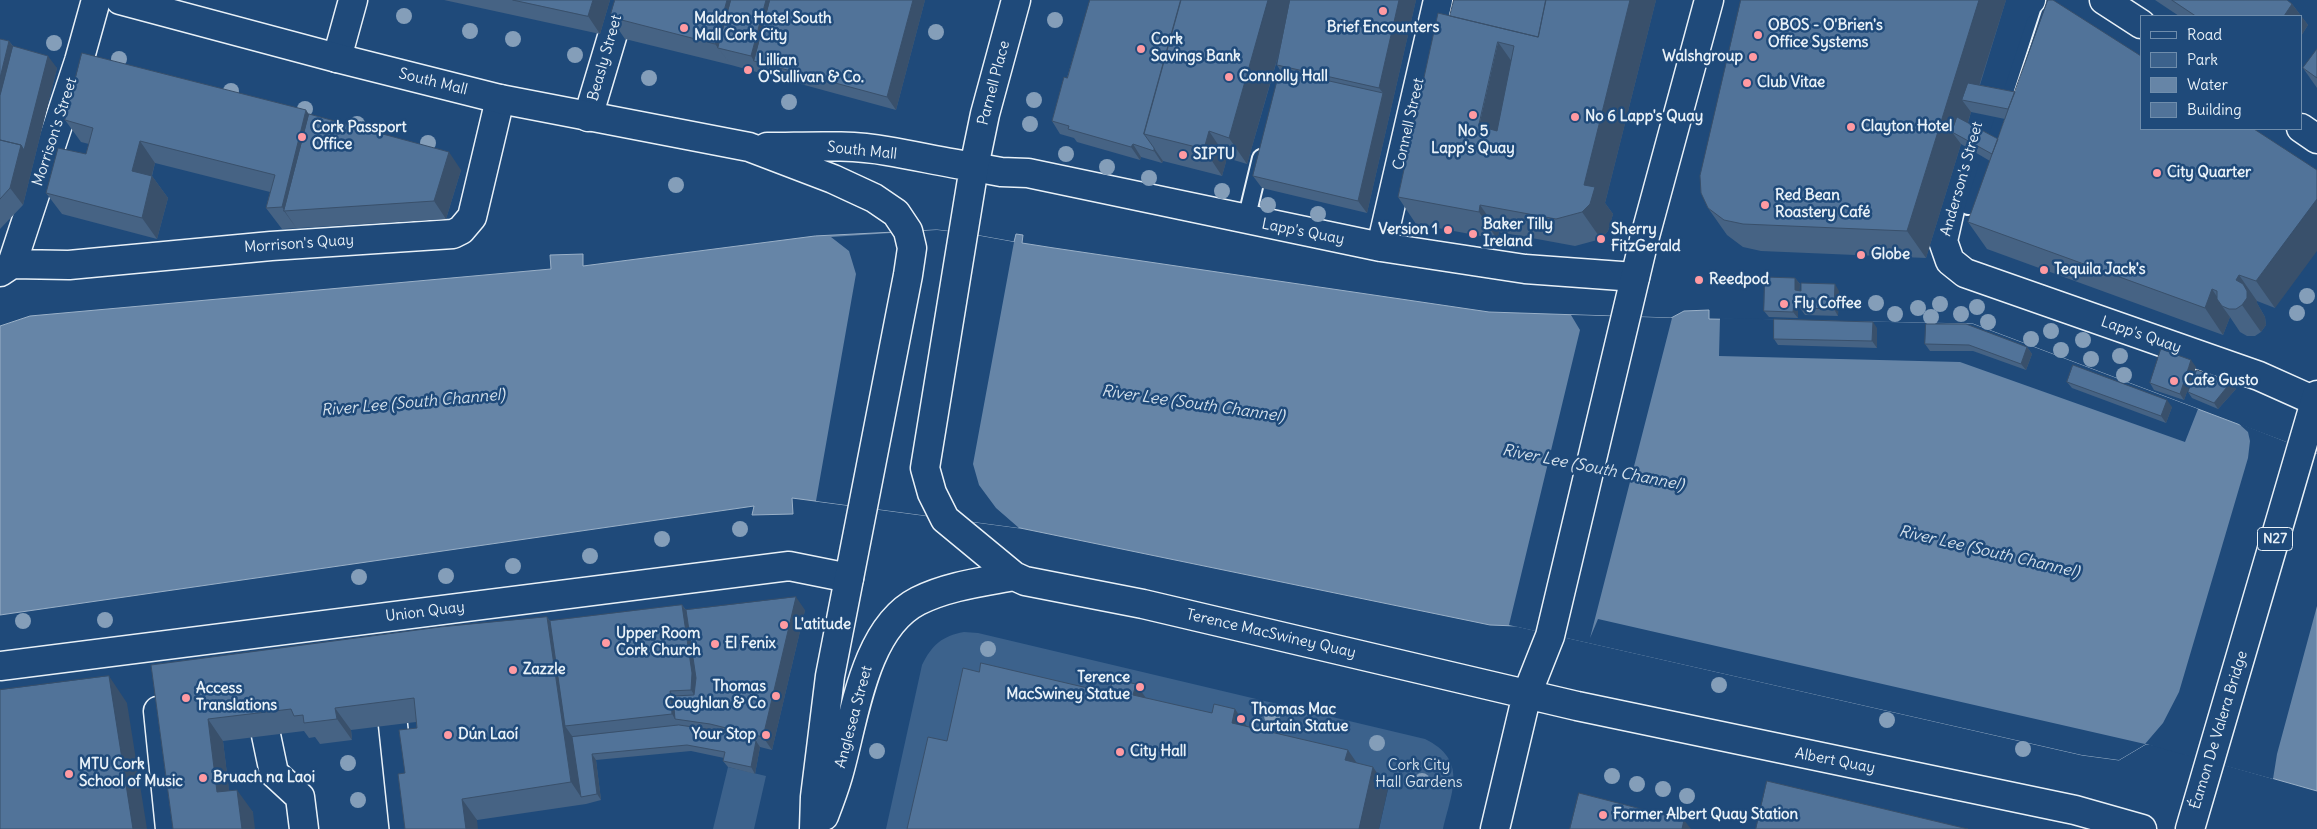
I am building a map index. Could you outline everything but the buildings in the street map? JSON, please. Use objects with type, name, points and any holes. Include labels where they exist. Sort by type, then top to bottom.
[{"type":"main road","name":"Morrison's Street","points":[[6,268],[79,61],[96,0]]},
{"type":"main road","name":"South Mall","points":[[120,0],[500,99],[749,147],[833,179],[874,198],[896,213],[908,231]]},
{"type":"main road","points":[[337,58],[353,0]]},
{"type":"main road","name":"Beasly Street","points":[[588,117],[623,0]]},
{"type":"main road","name":"Parnell Place","points":[[1014,576],[945,518],[932,493],[925,468],[974,167],[985,114],[1016,0]]},
{"type":"main road","name":"Connell Street","points":[[1381,247],[1438,0]]},
{"type":"main road","points":[[1495,829],[1527,694],[1550,636],[1635,277],[1709,0]]},
{"type":"main road","name":"Anderson's Street","points":[[1965,273],[1950,261],[1943,241],[1948,215],[2016,9],[2033,0]]},
{"type":"main road","points":[[2104,0],[2140,23]]},
{"type":"main road","name":"Morrison's Quay","points":[[6,268],[69,265],[299,244],[453,234],[461,230],[472,217],[500,99]]},
{"type":"main road","points":[[2302,129],[2317,138]]},
{"type":"main road","name":"South Mall","points":[[749,147],[838,147],[886,151],[910,157],[974,167]]},
{"type":"main road","name":"Lapp's Quay","points":[[974,167],[1001,172],[1028,173],[1381,247],[1526,269],[1635,277]]},
{"type":"main road","name":"Anglesea Street","points":[[814,829],[815,797],[830,676],[908,274],[912,248],[908,231]]},
{"type":"main road","name":"Lapp's Quay","points":[[1965,273],[2259,376],[2316,399]]},
{"type":"main road","name":"Éamon De Valera Bridge","points":[[2190,829],[2202,782],[2316,399]]},
{"type":"main road","name":"Union Quay","points":[[0,666],[152,647],[252,647],[382,617],[789,566],[849,578]]},
{"type":"main road","name":"Anglesea Street","points":[[820,829],[838,777],[867,664],[885,632],[904,610],[928,596],[950,588],[1014,576]]},
{"type":"main road","name":"Terence MacSwiney Quay","points":[[1014,576],[1025,581],[1143,604],[1527,694]]},
{"type":"main road","points":[[382,617],[385,644]]},
{"type":"main road","points":[[152,647],[170,829]]},
{"type":"main road","name":"Albert Quay","points":[[1527,694],[1742,742],[2075,810],[2142,829]]},
{"type":"main road","points":[[393,724],[404,829]]},
{"type":"main road","points":[[266,736],[274,773],[300,797],[304,829]]},
{"type":"lane","points":[[1968,206],[2033,0]]},
{"type":"lane","points":[[1246,220],[1266,138]]},
{"type":"green space","name":"Cork City Hall Gardens","points":[[964,632],[978,633],[1425,739],[1438,747],[1447,757],[1452,767],[1453,789],[1443,829],[1379,829],[1388,789],[926,829],[886,829],[922,665],[939,642]]},
{"type":"green space","points":[[728,767],[766,776],[754,829],[713,829]]},
{"type":"water","name":"River Lee (South Channel)","points":[[937,230],[1014,242],[1016,234],[1023,235],[1022,243],[1489,312],[1671,318],[1684,311],[1709,310],[1709,319],[1973,324],[2317,454],[2317,791],[2155,745],[2146,744],[2119,760],[2082,755],[1516,626],[1490,625],[1020,528],[792,498],[793,514],[752,515],[754,506],[0,615],[0,326],[30,316],[551,269],[550,255],[583,254],[583,266],[815,236]]},
{"type":"pier","points":[[937,230],[1014,242],[973,464],[979,485],[996,508],[1019,528],[816,501],[856,274],[849,251],[831,237]]},
{"type":"pier","points":[[1571,315],[1672,318],[1590,638],[1598,619],[2145,744],[2163,723],[2179,692],[2248,458],[2250,441],[2248,432],[2238,423],[2317,454],[2317,606],[2277,754],[2273,779],[2146,744],[2119,760],[2082,755],[1509,625],[1580,330]]},
{"type":"pier","points":[[1720,318],[1973,324],[2198,409],[2185,442],[1960,362],[1719,356]]},
{"type":"place","name":"Brief Encounters","points":[[1383,11]]},
{"type":"place","name":"Maldron Hotel South Mall Cork City","points":[[684,28]]},
{"type":"place","name":"OBOS - O'Brien's Office Systems","points":[[1758,35]]},
{"type":"place","name":"Cork Savings Bank","points":[[1141,49]]},
{"type":"place","name":"Walshgroup","points":[[1753,57]]},
{"type":"place","name":"Lillian O'Sullivan & Co.","points":[[748,70]]},
{"type":"place","name":"Connolly Hall","points":[[1229,77]]},
{"type":"place","name":"Club Vitae","points":[[1747,83]]},
{"type":"place","name":"No 5 Lapp's Quay","points":[[1473,115]]},
{"type":"place","name":"No 6 Lapp's Quay","points":[[1575,117]]},
{"type":"place","name":"Clayton Hotel","points":[[1851,127]]},
{"type":"place","name":"Cork Passport Office","points":[[302,137]]},
{"type":"place","name":"SIPTU","points":[[1183,155]]},
{"type":"place","name":"City Quarter","points":[[2157,173]]},
{"type":"place","name":"Red Bean Roastery Café","points":[[1765,205]]},
{"type":"place","name":"Version 1","points":[[1448,230]]},
{"type":"place","name":"Baker Tilly Ireland","points":[[1473,234]]},
{"type":"place","name":"Sherry FitzGerald","points":[[1601,239]]},
{"type":"place","name":"Globe","points":[[1861,255]]},
{"type":"place","name":"Tequila Jack's","points":[[2044,270]]},
{"type":"place","name":"Reedpod","points":[[1699,280]]},
{"type":"place","name":"Fly Coffee","points":[[1784,304]]},
{"type":"place","name":"Cafe Gusto","points":[[2174,381]]},
{"type":"place","name":"L'atitude","points":[[784,625]]},
{"type":"place","name":"Upper Room Cork Church","points":[[606,643]]},
{"type":"place","name":"El Fenix","points":[[715,644]]},
{"type":"place","name":"Zazzle","points":[[513,670]]},
{"type":"place","name":"Terence MacSwiney Statue","points":[[1140,687]]},
{"type":"place","name":"Thomas Coughlan & Co","points":[[776,696]]},
{"type":"place","name":"Access Translations","points":[[186,698]]},
{"type":"place","name":"Thomas Mac Curtain Statue","points":[[1241,719]]},
{"type":"place","name":"Dún Laoí","points":[[448,735]]},
{"type":"place","name":"Your Stop","points":[[766,735]]},
{"type":"place","name":"City Hall","points":[[1120,752]]},
{"type":"place","name":"MTU Cork School of Music","points":[[69,774]]},
{"type":"place","name":"Bruach na Laoi","points":[[203,778]]},
{"type":"place","name":"Former Albert Quay Station","points":[[1603,815]]}]
